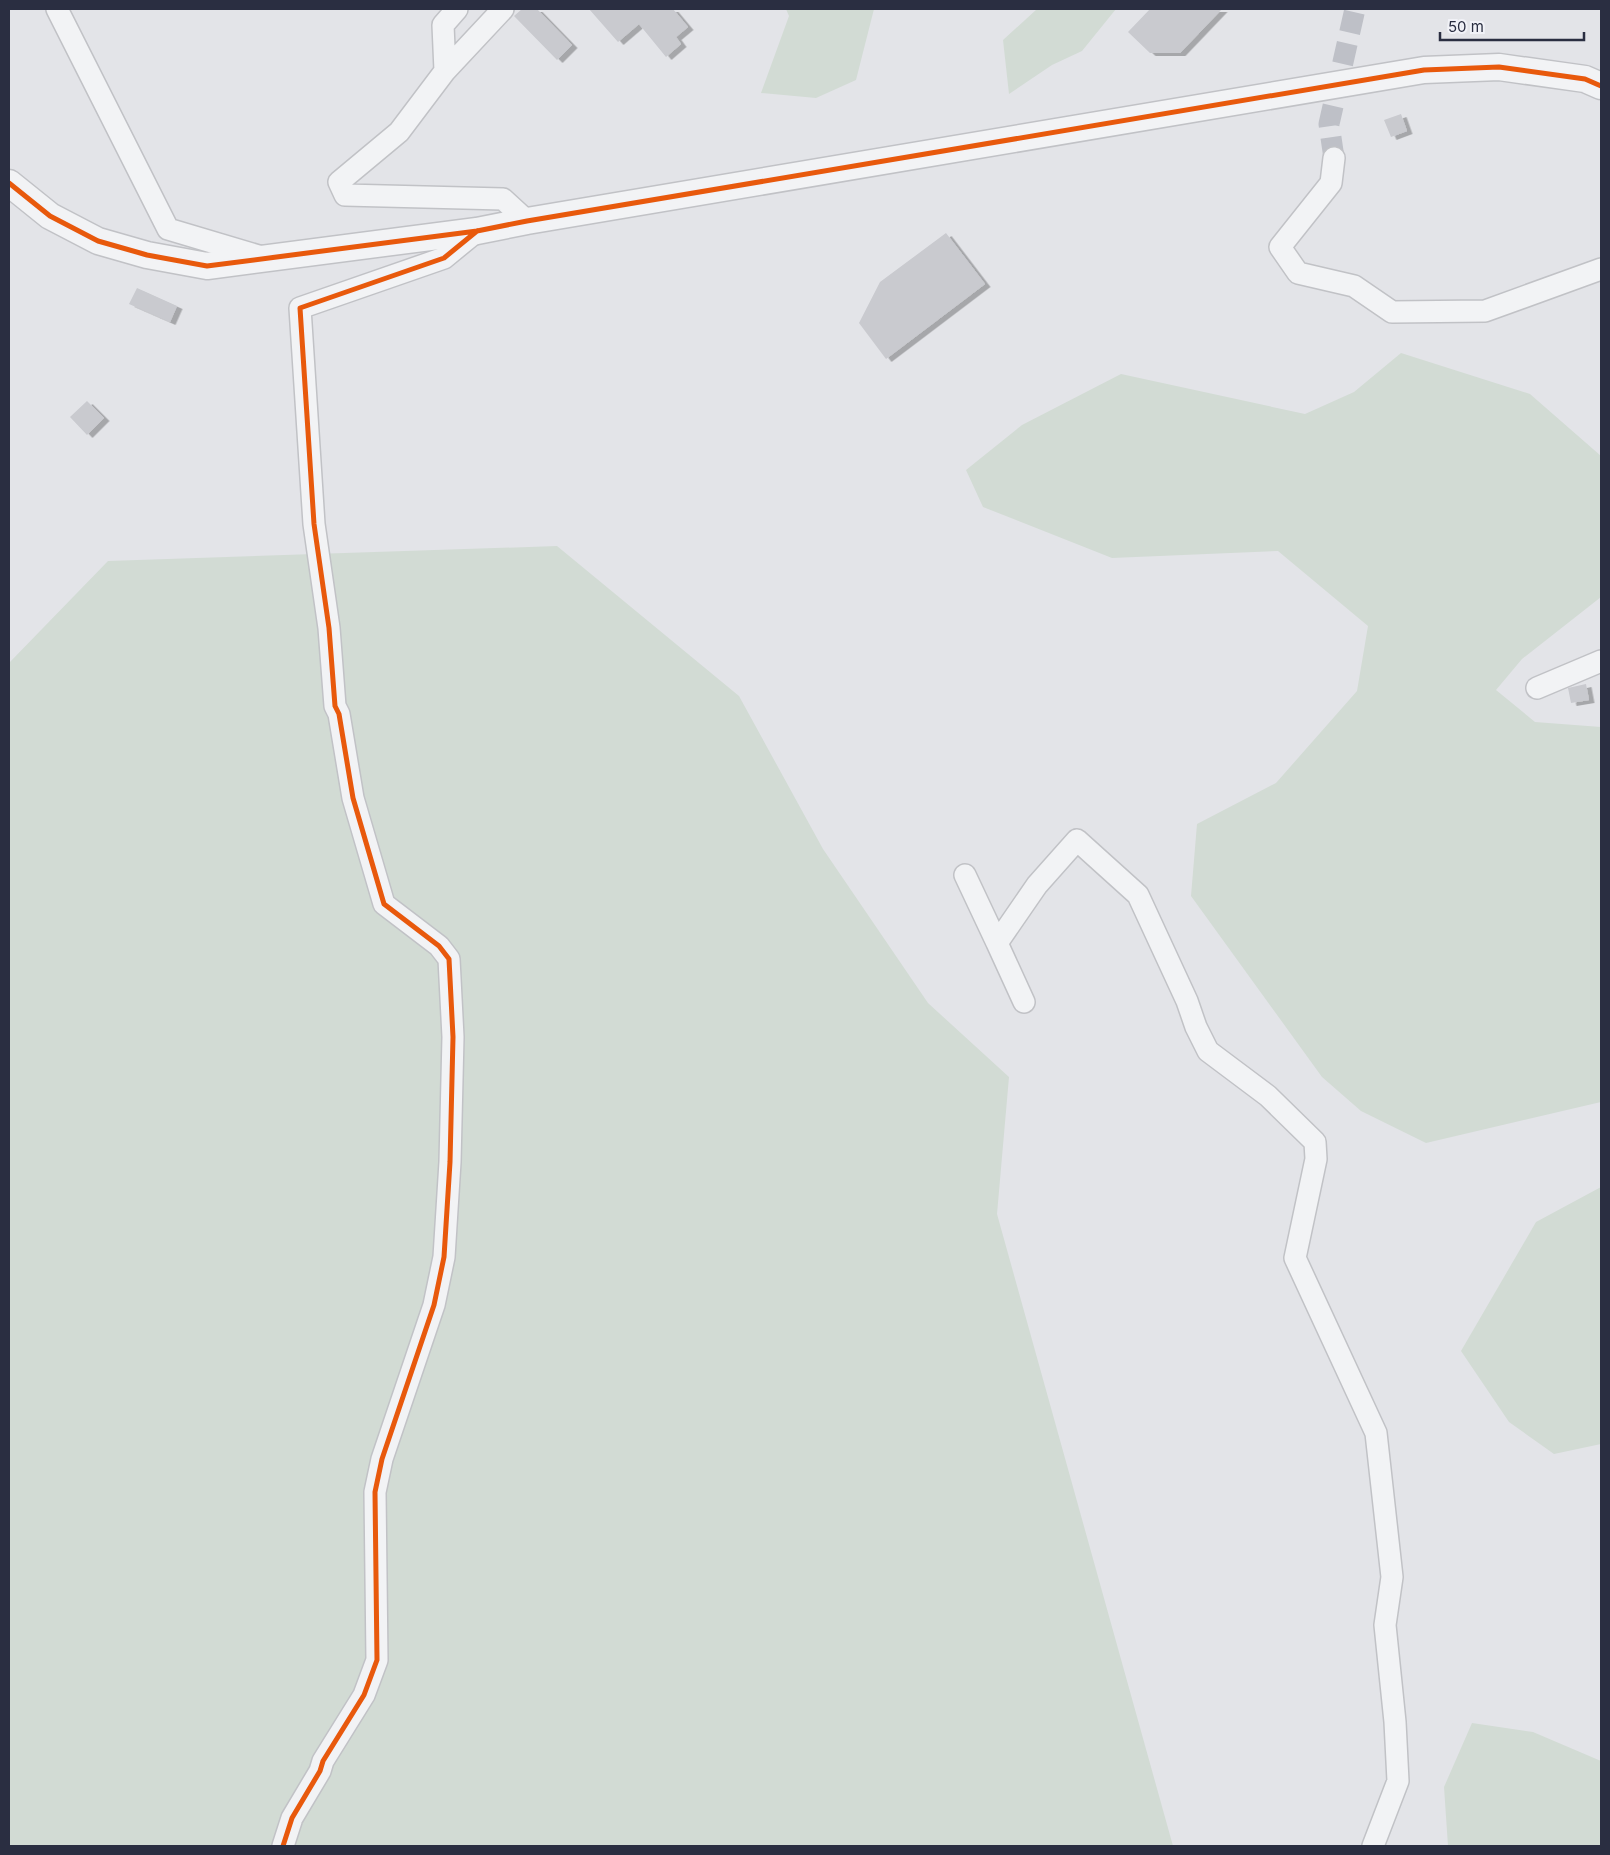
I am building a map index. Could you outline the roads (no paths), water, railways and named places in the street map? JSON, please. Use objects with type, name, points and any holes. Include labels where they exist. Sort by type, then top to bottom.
[{"type":"street","points":[[58,9],[168,229],[269,260]]},
{"type":"street","points":[[446,72],[443,25],[457,9]]},
{"type":"street","points":[[503,9],[446,72],[399,132],[339,182],[345,196],[503,199],[527,221]]},
{"type":"street","points":[[9,183],[50,216],[98,241],[147,255],[207,266],[269,260],[477,231],[1424,70],[1499,67],[1585,79],[1601,86]]},
{"type":"street","points":[[1334,158],[1331,183],[1280,248],[1298,273],[1354,286],[1392,312],[1485,311],[1601,268]]},
{"type":"street","points":[[282,1846],[292,1818],[364,1695],[377,1660],[375,1492],[382,1459],[434,1305],[444,1257],[450,1162],[453,1037],[449,959],[439,946],[384,904],[353,798],[339,714],[335,706],[329,628],[314,524],[300,308],[444,258],[477,231]]},
{"type":"street","points":[[1537,688],[1601,662]]},
{"type":"street","points":[[997,943],[1037,885],[1077,840],[1138,895],[1208,1051],[1268,1096],[1315,1142],[1316,1159],[1295,1258],[1376,1433],[1392,1577],[1385,1625],[1395,1722],[1398,1781],[1373,1846]]},
{"type":"street","points":[[964,875],[1024,1002]]},
{"type":"tunnel","points":[[1334,158],[1329,124],[1355,9]]}]
